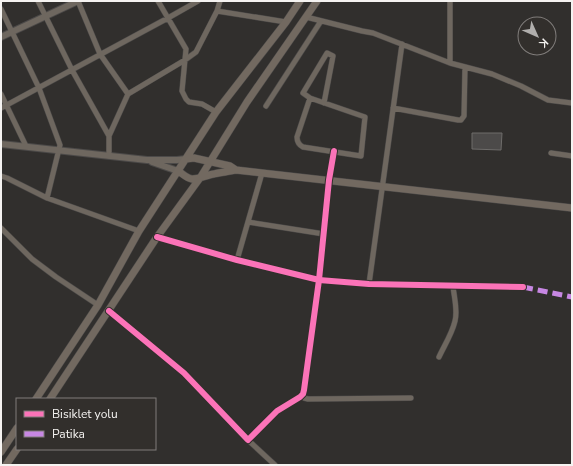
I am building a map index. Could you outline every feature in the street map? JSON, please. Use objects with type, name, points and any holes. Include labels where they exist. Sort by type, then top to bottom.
[{"type":"main road","points":[[37,398],[98,305],[139,231],[216,112],[286,22],[300,1]]},
{"type":"main road","points":[[51,398],[157,237],[200,178],[247,102],[317,1]]},
{"type":"main road","points":[[186,159],[194,158],[230,166],[236,170]]},
{"type":"main road","points":[[178,171],[192,179],[236,170],[572,208]]},
{"type":"main road","points":[[1,452],[16,430]]},
{"type":"main road","points":[[6,465],[16,450]]},
{"type":"street","points":[[38,1],[72,70],[109,136]]},
{"type":"street","points":[[1,36],[78,1],[100,54],[128,94]]},
{"type":"street","points":[[158,1],[186,49],[182,91],[184,96],[189,102],[202,104],[216,112]]},
{"type":"street","points":[[4,107],[198,1]]},
{"type":"street","points":[[109,156],[109,136],[128,94],[196,52],[217,11],[220,1]]},
{"type":"street","points":[[450,1],[450,63]]},
{"type":"street","points":[[1,9],[39,88],[60,145],[47,198]]},
{"type":"street","points":[[217,11],[286,22]]},
{"type":"street","points":[[306,17],[362,32],[373,33],[450,63],[492,74],[548,100],[572,103]]},
{"type":"street","points":[[266,106],[321,21]]},
{"type":"street","points":[[369,284],[402,44]]},
{"type":"street","points":[[310,98],[297,137],[299,144],[303,147],[361,156],[365,117],[324,103],[310,98],[303,94],[327,53],[333,56],[324,103]]},
{"type":"street","points":[[393,108],[461,120],[464,116],[466,67]]},
{"type":"street","points":[[1,94],[4,107],[26,146]]},
{"type":"street","points":[[1,144],[147,160],[186,159]]},
{"type":"street","points":[[248,440],[276,411],[301,396],[304,390],[319,280],[329,180],[334,152]]},
{"type":"street","points":[[551,153],[572,156]]},
{"type":"street","points":[[147,160],[178,171]]},
{"type":"street","points":[[237,260],[262,173]]},
{"type":"street","points":[[1,176],[47,198],[139,231]]},
{"type":"street","points":[[248,222],[324,234]]},
{"type":"street","points":[[1,228],[32,259],[98,305]]},
{"type":"street","points":[[157,237],[237,260],[319,280],[369,284],[524,288]]},
{"type":"street","points":[[439,357],[455,321],[456,313],[453,286]]},
{"type":"street","points":[[109,311],[184,372],[248,440],[275,465]]},
{"type":"street","points":[[301,396],[308,399],[411,398]]},
{"type":"building","points":[[472,133],[502,133],[501,150],[472,149]]},
{"type":"marked path","points":[[523,287],[572,297]]},
{"type":"cycle path","points":[[109,311],[184,373],[248,440],[277,411],[303,394],[319,280],[329,180],[334,151]]},
{"type":"cycle path","points":[[157,237],[237,260],[319,280],[369,284],[523,287]]}]
